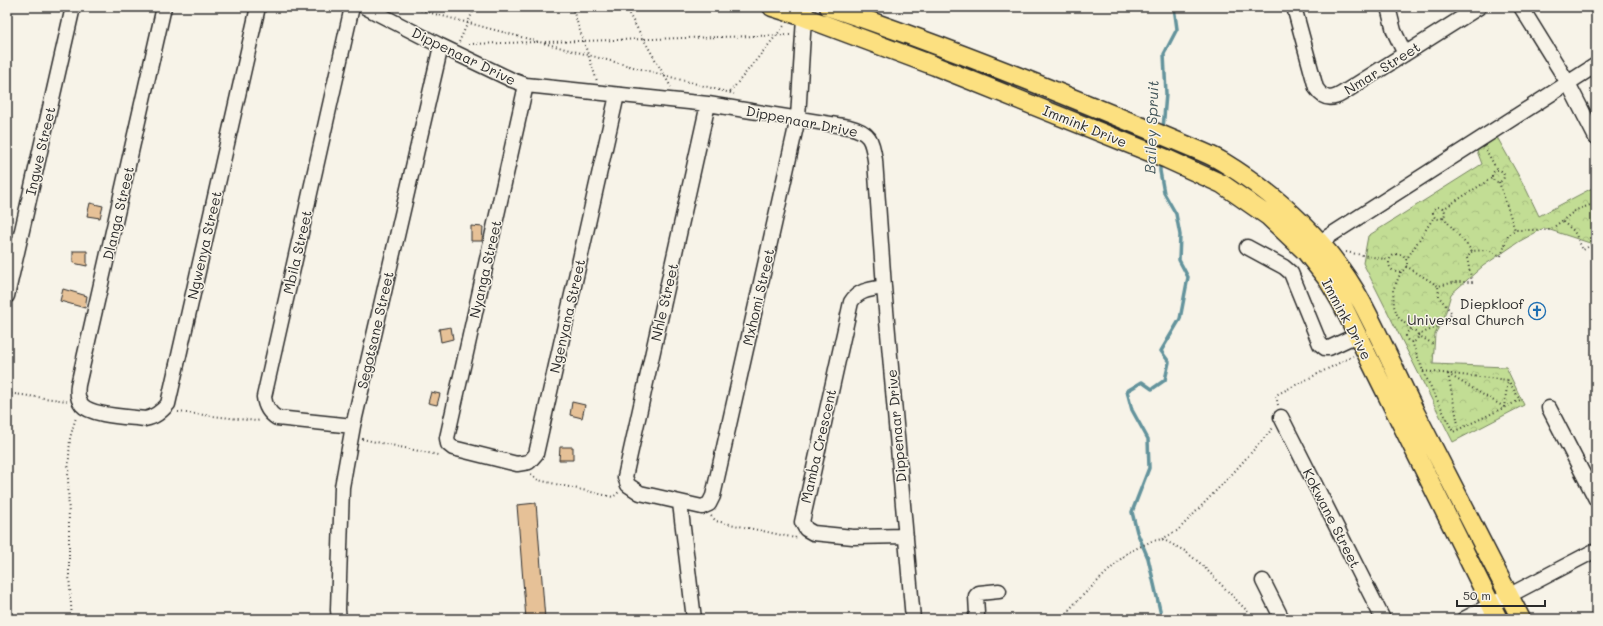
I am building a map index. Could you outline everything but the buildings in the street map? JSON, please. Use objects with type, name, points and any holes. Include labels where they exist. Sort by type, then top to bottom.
[{"type":"main road","name":"Immink Drive","points":[[772,7],[805,12],[1167,159],[1222,184],[1313,247],[1331,257],[1362,302],[1413,407],[1521,619]]},
{"type":"main road","name":"Immink Drive","points":[[829,7],[888,27],[1164,136],[1222,162],[1278,202],[1313,247],[1328,280],[1361,343],[1494,612]]},
{"type":"street","name":"Ingwe Street","points":[[7,296],[73,7]]},
{"type":"street","name":"Dlanga Street","points":[[85,407],[77,396],[78,385],[164,7]]},
{"type":"street","name":"Ngwenya Street","points":[[163,410],[168,404],[258,7]]},
{"type":"street","name":"Mbila Street","points":[[274,416],[266,405],[264,397],[352,7]]},
{"type":"street","name":"Dippenaar Drive","points":[[365,7],[441,46],[512,80],[526,85],[714,105],[798,118],[854,129],[866,133],[870,138],[875,160],[884,287],[913,619]]},
{"type":"street","name":"Nmar Street","points":[[1294,7],[1316,88],[1324,97],[1330,99],[1335,98],[1479,7]]},
{"type":"street","points":[[1388,7],[1396,37],[1405,54]]},
{"type":"street","points":[[1521,7],[1568,83],[1596,138]]},
{"type":"street","name":"Mxhomi Street","points":[[702,507],[709,504],[713,496],[798,118],[805,12]]},
{"type":"street","name":"Segotsane Street","points":[[339,619],[342,487],[352,432],[441,46]]},
{"type":"street","points":[[1313,247],[1596,65]]},
{"type":"street","name":"Nyanga Street","points":[[453,448],[447,438],[526,85]]},
{"type":"street","name":"Ngenyana Street","points":[[522,464],[531,461],[536,454],[617,95]]},
{"type":"street","name":"Nhle Street","points":[[628,485],[626,480],[626,472],[714,105]]},
{"type":"street","points":[[1247,247],[1284,266],[1291,273],[1320,344],[1325,348],[1329,348],[1361,343]]},
{"type":"street","name":"Mamba Crescent","points":[[806,529],[802,522],[802,515],[851,302],[854,297],[860,293],[884,287]]},
{"type":"street","points":[[85,407],[145,419],[152,417],[163,410]]},
{"type":"street","points":[[1549,408],[1596,499]]},
{"type":"street","points":[[274,416],[281,419],[352,432]]},
{"type":"street","name":"Kokwane Street","points":[[1281,417],[1383,619]]},
{"type":"street","points":[[453,448],[522,464]]},
{"type":"street","points":[[628,485],[640,493],[702,507]]},
{"type":"street","points":[[680,503],[694,619]]},
{"type":"street","points":[[806,529],[813,533],[854,537],[906,536]]},
{"type":"street","points":[[1464,619],[1494,612],[1509,596],[1596,552]]},
{"type":"street","points":[[1263,582],[1282,619]]},
{"type":"street","points":[[974,619],[977,614],[976,596],[983,592],[999,591]]},
{"type":"path","points":[[409,7],[738,95]]},
{"type":"path","points":[[476,7],[458,45],[795,35]]},
{"type":"path","points":[[572,7],[601,93]]},
{"type":"path","points":[[625,7],[672,89],[673,101]]},
{"type":"path","points":[[714,105],[730,93],[785,24]]},
{"type":"path","points":[[1480,139],[1497,170],[1502,172],[1504,176],[1503,180],[1500,182]]},
{"type":"path","points":[[1443,209],[1492,178],[1494,172],[1497,170]]},
{"type":"path","points":[[1492,178],[1496,182],[1500,182]]},
{"type":"path","points":[[1500,182],[1515,230]]},
{"type":"path","points":[[1472,251],[1488,250],[1501,256],[1508,236],[1515,230],[1550,230],[1576,210],[1596,203]]},
{"type":"path","points":[[1432,344],[1418,335],[1417,332],[1412,330],[1398,317],[1394,306],[1393,290],[1401,272],[1406,266],[1406,260],[1434,217],[1433,212],[1435,208],[1438,207],[1443,209]]},
{"type":"path","points":[[1443,209],[1443,217],[1472,251]]},
{"type":"path","points":[[1434,217],[1437,219],[1443,217]]},
{"type":"path","points":[[1563,221],[1574,231],[1583,250],[1596,242]]},
{"type":"path","points":[[1331,257],[1340,251],[1389,260]]},
{"type":"path","points":[[1406,266],[1438,286],[1456,282],[1472,282],[1467,258],[1472,251]]},
{"type":"path","points":[[1401,272],[1392,271],[1389,266],[1389,260],[1392,256],[1397,254],[1403,256],[1406,260]]},
{"type":"path","points":[[1412,342],[1417,340],[1418,335],[1449,322],[1451,312],[1439,297],[1438,286]]},
{"type":"path","points":[[1412,330],[1407,333],[1406,337],[1408,341],[1412,342],[1423,371],[1453,432],[1520,400],[1508,380]]},
{"type":"path","points":[[1061,619],[1076,602],[1127,553],[1152,541],[1162,539],[1177,530],[1190,518],[1268,436],[1281,417],[1276,395],[1361,343]]},
{"type":"path","points":[[1423,371],[1508,380]]},
{"type":"path","points":[[1448,374],[1504,407]]},
{"type":"path","points":[[1448,374],[1459,429]]},
{"type":"path","points":[[1504,407],[1508,380]]},
{"type":"path","points":[[7,393],[85,407],[70,438],[68,476],[69,575],[72,619]]},
{"type":"path","points":[[163,410],[256,421],[274,416]]},
{"type":"path","points":[[352,432],[438,455],[453,448]]},
{"type":"path","points":[[522,464],[538,480],[613,497],[628,485]]},
{"type":"path","points":[[702,507],[716,521],[795,538],[806,529]]},
{"type":"path","points":[[1162,539],[1185,551],[1201,564],[1255,619]]},
{"type":"green space","points":[[1497,137],[1539,216],[1596,186],[1596,245],[1544,228],[1520,241],[1483,266],[1451,294],[1444,318],[1435,334],[1433,364],[1506,367],[1524,405],[1453,442],[1363,263],[1368,236],[1482,164],[1477,151]]},
{"type":"waterway","name":"Bailey Spruit","points":[[1163,129],[1166,94],[1164,54],[1177,29],[1174,7]]},
{"type":"waterway","name":"Bailey Spruit","points":[[1160,162],[1164,193],[1176,214],[1180,235],[1179,260],[1188,277],[1180,319],[1161,351],[1169,362],[1165,380],[1152,389],[1142,382],[1127,391],[1132,410],[1148,439],[1149,468],[1132,512],[1137,532],[1148,558],[1162,619]]},
{"type":"place","name":"Diepkloof Universal Church","points":[[1537,311]]}]
